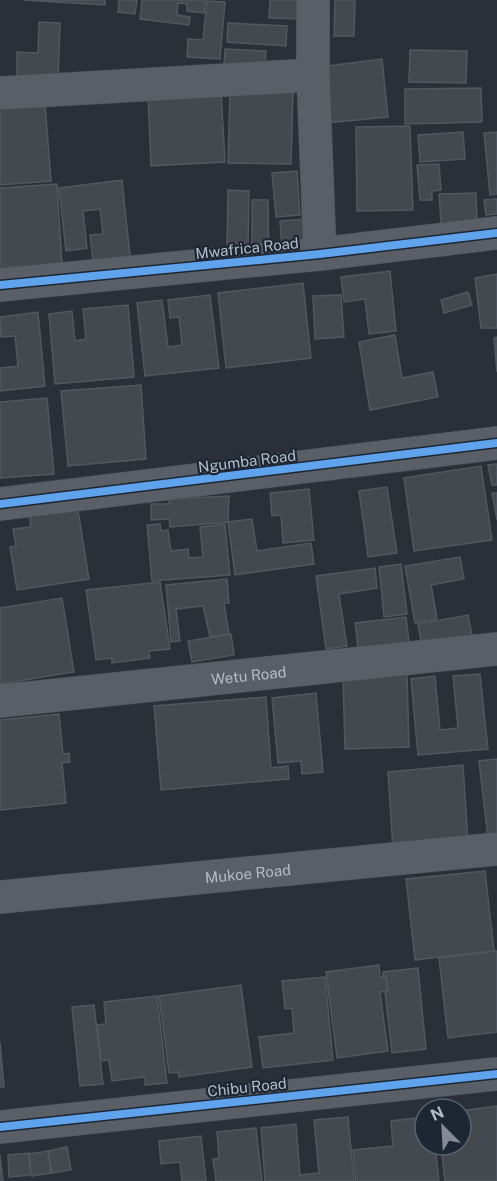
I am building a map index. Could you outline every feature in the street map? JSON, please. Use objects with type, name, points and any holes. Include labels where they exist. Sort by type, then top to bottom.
[{"type":"street","points":[[313,0],[313,75],[320,254]]},
{"type":"street","points":[[0,93],[313,75]]},
{"type":"street","name":"Mwafrica Road","points":[[0,285],[320,254],[497,233]]},
{"type":"street","name":"Ngumba Road","points":[[0,504],[497,443]]},
{"type":"street","name":"Wetu Road","points":[[0,701],[497,650]]},
{"type":"street","name":"Mukoe Road","points":[[0,897],[497,849]]},
{"type":"street","name":"Chibu Road","points":[[0,1127],[497,1074]]},
{"type":"building","points":[[24,0],[105,0],[105,5]]},
{"type":"building","points":[[119,0],[137,0],[135,14],[118,12]]},
{"type":"building","points":[[142,0],[205,0],[204,13],[187,11],[187,4],[178,3],[177,15],[190,17],[189,25],[140,19]]},
{"type":"building","points":[[270,0],[303,0],[302,19],[269,18]]},
{"type":"building","points":[[335,0],[355,0],[354,36],[334,36]]},
{"type":"building","points":[[207,1],[225,2],[220,59],[187,57],[188,39],[203,40]]},
{"type":"building","points":[[39,22],[60,23],[58,84],[17,83],[17,52],[38,53]]},
{"type":"building","points":[[228,23],[287,26],[286,46],[227,42]]},
{"type":"building","points":[[225,49],[266,51],[265,69],[224,66]]},
{"type":"building","points":[[410,50],[467,51],[466,83],[409,82]]},
{"type":"building","points":[[382,59],[388,117],[326,123],[320,67]]},
{"type":"building","points":[[481,88],[482,122],[405,124],[405,89]]},
{"type":"building","points":[[221,91],[225,162],[151,166],[148,95]]},
{"type":"building","points":[[230,92],[293,93],[291,164],[228,163]]},
{"type":"building","points":[[45,103],[51,181],[0,185],[0,107]]},
{"type":"building","points":[[410,126],[413,210],[357,211],[356,127]]},
{"type":"building","points":[[463,132],[465,159],[420,162],[418,135]]},
{"type":"building","points":[[497,132],[497,194],[490,195],[484,133]]},
{"type":"building","points":[[439,164],[441,190],[432,191],[432,200],[420,200],[417,165]]},
{"type":"building","points":[[297,171],[300,215],[276,217],[272,173]]},
{"type":"building","points":[[122,180],[130,256],[93,260],[90,235],[103,234],[100,209],[83,211],[87,248],[66,251],[59,188]]},
{"type":"building","points":[[57,184],[62,263],[0,268],[0,188]]},
{"type":"building","points":[[228,190],[249,191],[248,244],[227,244]]},
{"type":"building","points":[[476,193],[477,221],[441,223],[439,194]]},
{"type":"building","points":[[497,199],[497,214],[486,215],[484,200]]},
{"type":"building","points":[[252,200],[268,200],[269,255],[252,255]]},
{"type":"building","points":[[307,219],[309,246],[282,248],[280,221]]},
{"type":"building","points":[[390,271],[396,331],[369,334],[365,299],[344,302],[341,277]]},
{"type":"building","points":[[497,274],[497,328],[481,328],[475,278]]},
{"type":"building","points":[[303,283],[311,358],[226,368],[218,293]]},
{"type":"building","points":[[468,292],[472,305],[444,313],[441,300]]},
{"type":"building","points":[[210,295],[219,368],[145,376],[137,303],[162,300],[168,347],[182,345],[179,317],[170,318],[168,300]]},
{"type":"building","points":[[341,295],[344,337],[315,339],[313,296]]},
{"type":"building","points":[[128,305],[134,377],[55,384],[49,314],[72,311],[75,341],[86,339],[83,309]]},
{"type":"building","points":[[38,312],[45,386],[0,391],[0,368],[18,366],[15,336],[1,337],[0,317]]},
{"type":"building","points":[[395,335],[402,378],[433,372],[438,397],[370,410],[359,342]]},
{"type":"building","points":[[497,337],[497,372],[494,338]]},
{"type":"building","points":[[141,385],[146,459],[68,466],[61,391]]},
{"type":"building","points":[[47,398],[54,474],[0,478],[0,402]]},
{"type":"building","points":[[497,464],[497,485],[492,485],[488,465]]},
{"type":"building","points":[[481,466],[492,540],[414,551],[404,478]]},
{"type":"building","points":[[387,487],[397,553],[368,557],[359,491]]},
{"type":"building","points":[[309,489],[314,540],[283,543],[281,515],[272,516],[270,493]]},
{"type":"building","points":[[492,493],[497,493],[497,520]]},
{"type":"building","points":[[229,496],[228,522],[170,527],[169,519],[151,520],[151,504],[169,504],[169,499]]},
{"type":"building","points":[[77,504],[89,579],[17,590],[10,547],[16,546],[13,529],[31,527],[29,512]]},
{"type":"building","points":[[252,519],[257,551],[311,543],[314,564],[235,575],[228,522]]},
{"type":"building","points":[[160,524],[161,531],[168,530],[171,551],[188,549],[189,558],[203,557],[200,527],[225,524],[230,575],[152,581],[147,525]]},
{"type":"building","points":[[460,557],[464,579],[431,585],[437,619],[415,623],[405,566]]},
{"type":"building","points":[[401,564],[407,614],[384,617],[379,567]]},
{"type":"building","points":[[375,568],[377,588],[339,594],[347,646],[326,649],[316,576]]},
{"type":"building","points":[[227,579],[229,603],[224,603],[229,634],[210,637],[203,606],[176,609],[180,641],[171,642],[166,585]]},
{"type":"building","points":[[160,582],[170,649],[149,651],[150,658],[112,663],[112,658],[96,660],[86,590]]},
{"type":"building","points":[[62,598],[74,672],[0,684],[0,608]]},
{"type":"building","points":[[468,615],[472,636],[422,646],[418,624]]},
{"type":"building","points":[[406,617],[409,642],[358,648],[355,623]]},
{"type":"building","points":[[231,634],[234,655],[192,662],[188,641]]},
{"type":"building","points":[[480,674],[488,749],[418,755],[411,679],[435,676],[440,730],[458,728],[453,676]]},
{"type":"building","points":[[407,675],[409,747],[345,749],[343,677]]},
{"type":"building","points":[[316,693],[323,772],[302,774],[301,761],[278,763],[272,698]]},
{"type":"building","points":[[266,697],[271,768],[288,766],[289,779],[161,790],[154,706]]},
{"type":"building","points":[[59,714],[63,754],[69,753],[70,762],[62,763],[66,803],[0,810],[0,720]]},
{"type":"building","points":[[497,759],[497,836],[488,838],[479,761]]},
{"type":"building","points":[[463,765],[468,843],[393,849],[388,772]]},
{"type":"building","points":[[485,871],[494,951],[415,960],[406,879]]},
{"type":"building","points":[[497,951],[497,1032],[448,1038],[439,958]]},
{"type":"building","points":[[379,965],[380,977],[386,977],[388,991],[380,992],[388,1051],[337,1058],[326,972]]},
{"type":"building","points":[[418,968],[426,1049],[392,1053],[385,992],[388,991],[386,976],[383,977],[383,972]]},
{"type":"building","points":[[325,977],[333,1060],[263,1068],[259,1037],[294,1033],[292,1008],[285,1009],[282,981]]},
{"type":"building","points":[[241,985],[252,1067],[179,1077],[178,1072],[169,1073],[159,996]]},
{"type":"building","points":[[157,996],[167,1083],[145,1085],[145,1077],[112,1081],[109,1060],[101,1061],[97,1025],[106,1024],[104,1002]]},
{"type":"building","points":[[94,1005],[103,1084],[80,1086],[72,1007]]},
{"type":"building","points":[[0,1042],[4,1087],[0,1087]]},
{"type":"building","points":[[497,1106],[497,1181],[445,1181],[442,1157],[473,1157],[473,1109]]},
{"type":"building","points":[[348,1117],[354,1181],[265,1181],[261,1128],[296,1124],[300,1175],[319,1173],[314,1120]]},
{"type":"building","points":[[413,1118],[413,1157],[436,1157],[439,1181],[356,1181],[353,1150],[393,1146],[391,1121]]},
{"type":"building","points":[[256,1128],[262,1181],[216,1181],[213,1159],[219,1158],[217,1132]]},
{"type":"building","points":[[201,1136],[206,1181],[182,1181],[180,1162],[161,1164],[159,1141]]},
{"type":"building","points":[[67,1147],[71,1170],[52,1173],[48,1151]]},
{"type":"building","points":[[48,1151],[51,1173],[32,1176],[29,1154]]},
{"type":"building","points":[[29,1153],[30,1175],[9,1177],[8,1155]]},
{"type":"building","points":[[0,1155],[3,1181],[0,1181]]},
{"type":"cycle path","points":[[0,285],[320,254],[497,233]]},
{"type":"cycle path","points":[[0,504],[497,443]]},
{"type":"cycle path","points":[[0,1127],[497,1074]]}]
